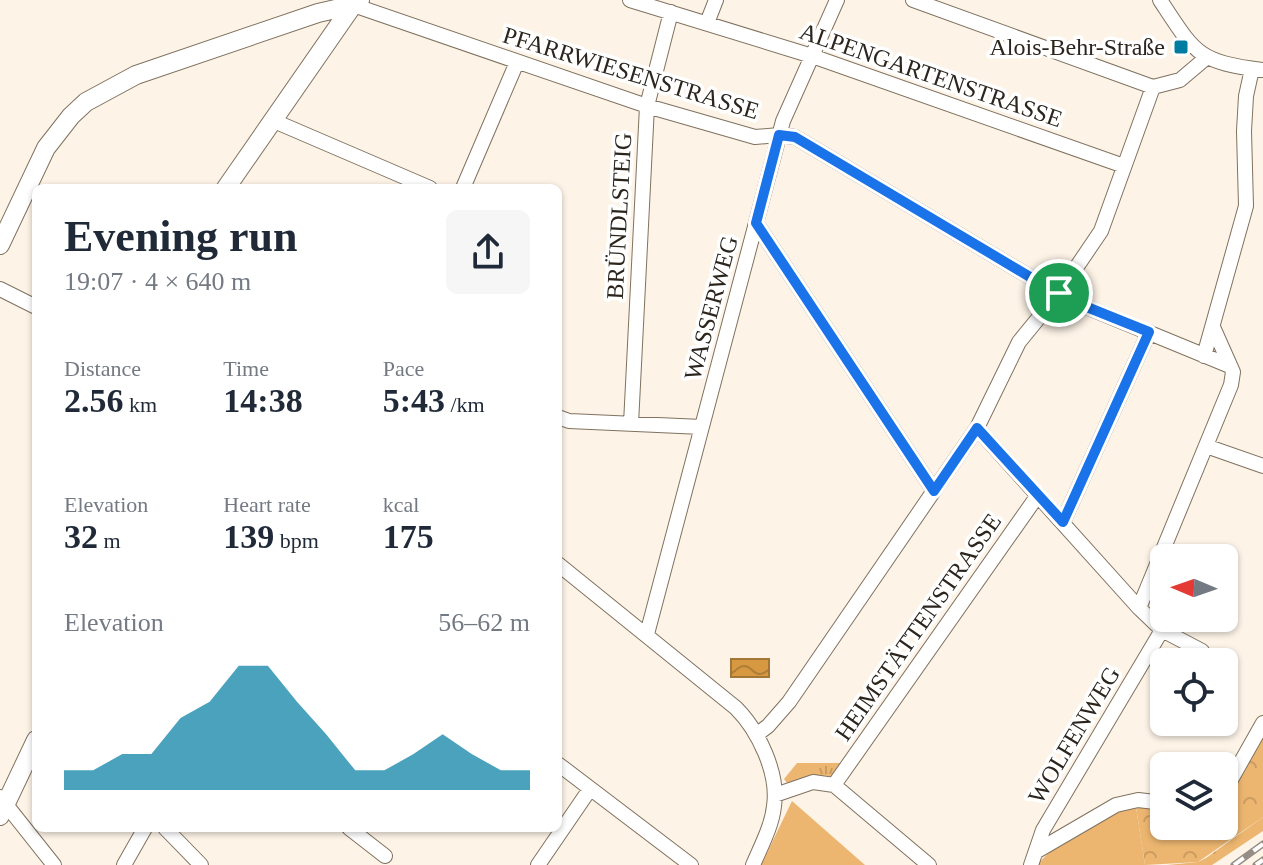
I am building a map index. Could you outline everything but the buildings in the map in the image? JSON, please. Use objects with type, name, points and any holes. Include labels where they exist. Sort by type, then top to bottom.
[{"type":"street","name":"ALPENGARTENSTRASSE","points":[[630,0],[812,56],[1124,166]]},
{"type":"street","points":[[707,23],[716,0]]},
{"type":"street","name":"WASSERWEG","points":[[647,634],[783,121],[837,0]]},
{"type":"street","points":[[913,0],[1153,87],[1180,80],[1206,58]]},
{"type":"street","points":[[1160,0],[1189,41],[1206,58],[1258,69],[1245,114],[1246,206],[1204,356]]},
{"type":"street","points":[[229,184],[357,2]]},
{"type":"street","points":[[0,245],[46,148],[86,102],[136,75],[357,2]]},
{"type":"street","name":"PFARRWIESENSTRASSE","points":[[357,2],[517,62],[647,106],[755,137],[795,137],[1059,293],[1230,366]]},
{"type":"street","name":"BRÜNDLSTEIG","points":[[631,424],[647,106],[671,12]]},
{"type":"street","points":[[465,184],[517,62]]},
{"type":"street","points":[[756,735],[789,702],[934,491],[977,428],[1019,342],[1059,293],[1101,231],[1153,87]]},
{"type":"street","points":[[274,121],[421,184]]},
{"type":"street","points":[[756,223],[934,491]]},
{"type":"street","points":[[0,289],[32,305]]},
{"type":"street","points":[[1139,608],[1231,385],[1233,372],[1213,327]]},
{"type":"street","points":[[1063,522],[1149,332]]},
{"type":"street","points":[[562,418],[702,427]]},
{"type":"street","points":[[977,428],[1150,619]]},
{"type":"street","points":[[1206,446],[1263,466]]},
{"type":"street","name":"HEIMSTÄTTENSTRASSE","points":[[834,785],[1038,495]]},
{"type":"street","points":[[562,567],[736,708],[756,735],[770,774],[785,791]]},
{"type":"street","name":"WOLFENWEG","points":[[1034,858],[1043,830],[1161,632]]},
{"type":"street","points":[[1166,632],[1196,648]]},
{"type":"street","points":[[1238,767],[1263,723]]},
{"type":"street","points":[[32,748],[2,806],[54,865]]},
{"type":"street","points":[[562,767],[691,865]]},
{"type":"street","points":[[753,865],[785,791],[813,782],[834,785],[929,865]]},
{"type":"street","points":[[562,830],[590,789]]},
{"type":"street","points":[[1034,858],[1116,805],[1138,800],[1150,801]]},
{"type":"street","points":[[124,865],[143,832]]},
{"type":"street","points":[[169,832],[201,865]]},
{"type":"street","points":[[354,832],[385,856]]},
{"type":"street","points":[[538,865],[561,832]]},
{"type":"green space","points":[[1263,736],[1263,817],[1238,834],[1238,780]]},
{"type":"green space","points":[[797,763],[842,763],[830,776],[812,775],[787,783],[784,779]]},
{"type":"green space","points":[[792,801],[865,865],[761,865]]},
{"type":"green space","points":[[1136,807],[1150,808],[1150,840],[1230,840],[1198,862],[1145,865]]},
{"type":"green space","points":[[1136,807],[1145,865],[1038,865],[1055,848],[1083,830]]},
{"type":"green space","points":[[1263,817],[1263,831],[1212,865],[1167,865],[1198,862],[1231,840],[1238,840],[1238,835]]},
{"type":"water","points":[[731,659],[769,659],[769,677],[731,677]]},
{"type":"railway","points":[[1234,865],[1263,844]]},
{"type":"railway","points":[[1256,865],[1263,860]]},
{"type":"place","name":"Alois-Behr-Straße","points":[[1181,47]]},
{"type":"route","points":[[779,135],[795,137],[1059,293],[1149,332],[1063,522],[977,428],[934,491],[756,223],[779,135]]}]
